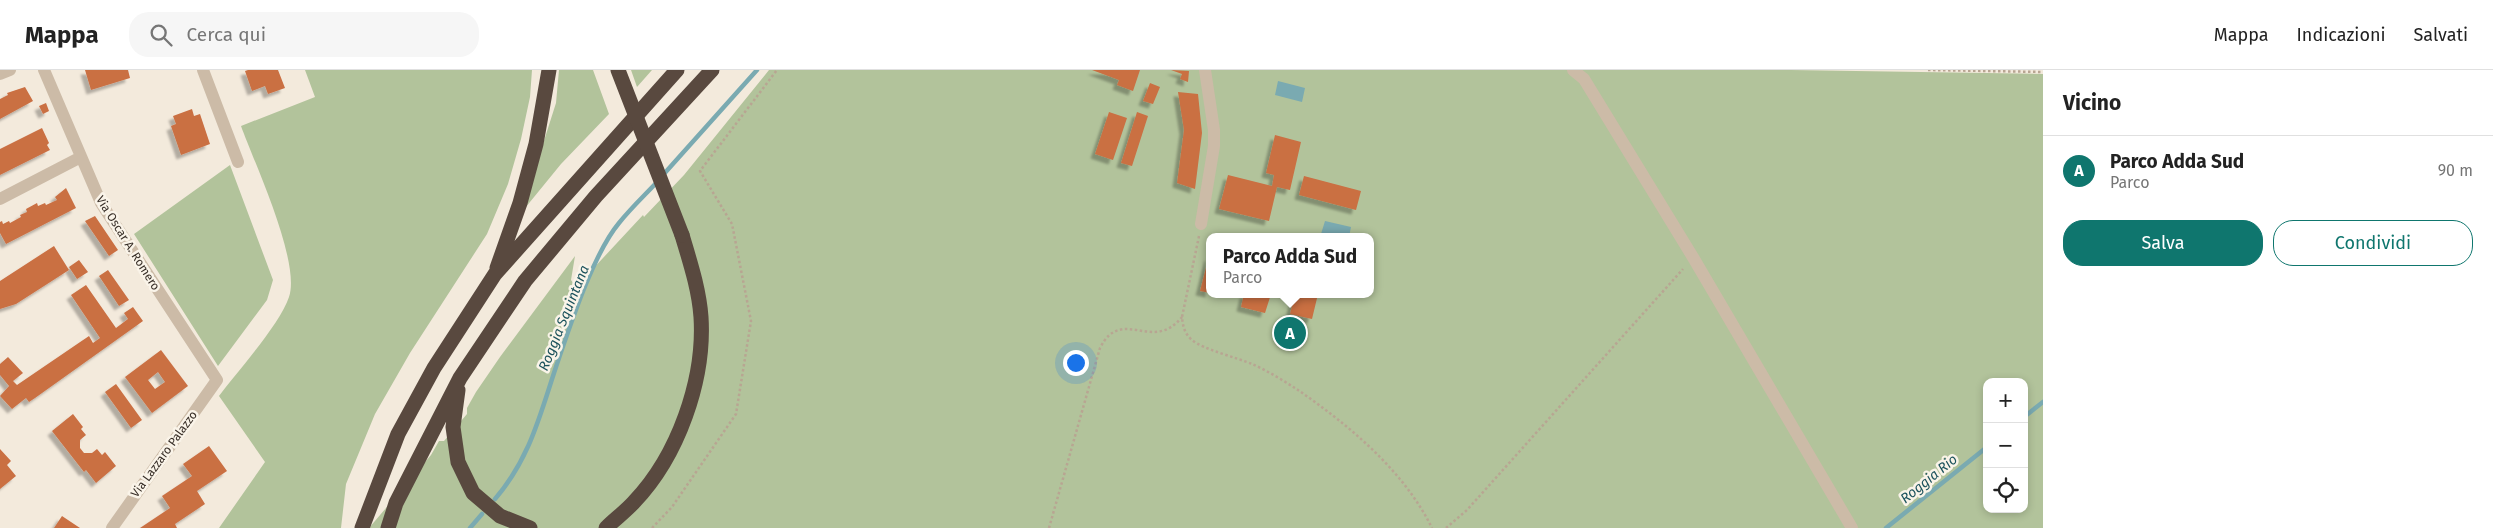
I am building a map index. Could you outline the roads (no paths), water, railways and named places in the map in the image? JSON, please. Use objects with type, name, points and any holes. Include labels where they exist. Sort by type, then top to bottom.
[{"type":"highway","points":[[495,274],[520,203],[536,144],[549,70]]},
{"type":"highway","points":[[597,528],[610,525],[635,501],[657,470],[675,440],[690,401],[701,356],[701,316],[694,273],[682,235],[618,70]]},
{"type":"highway","points":[[362,528],[398,434],[434,368],[495,274],[677,70]]},
{"type":"highway","points":[[388,528],[396,502],[460,378],[525,281],[596,196],[712,70]]},
{"type":"highway","points":[[460,378],[453,427],[458,462],[473,493],[500,516],[530,528]]},
{"type":"street","points":[[0,74],[10,70]]},
{"type":"street","name":"Via Oscar A. Romero","points":[[44,70],[81,157],[108,214],[217,380]]},
{"type":"street","points":[[203,70],[238,162]]},
{"type":"street","points":[[1201,224],[1214,146],[1214,130],[1205,70]]},
{"type":"street","points":[[1573,70],[1584,79],[1694,258],[1852,528]]},
{"type":"street","points":[[0,199],[81,157]]},
{"type":"street","name":"Via Lazzaro Palazzo","points":[[112,528],[217,380]]},
{"type":"water","points":[[1278,81],[1305,88],[1302,102],[1275,95]]},
{"type":"water","points":[[1325,221],[1351,227],[1350,233],[1321,233]]},
{"type":"waterway","name":"Roggia Squintana","points":[[663,175],[757,70]]},
{"type":"waterway","name":"Roggia Squintana","points":[[495,499],[508,483],[527,449],[541,414],[577,306],[601,251],[619,223],[658,181]]},
{"type":"waterway","name":"Roggia Rio","points":[[2028,414],[2043,402]]},
{"type":"waterway","name":"Roggia Rio","points":[[1886,528],[1983,450]]},
{"type":"waterway","name":"Roggia Squintana","points":[[470,528],[482,514]]},
{"type":"place","name":"Parco Adda Sud","points":[[1290,333]]}]
